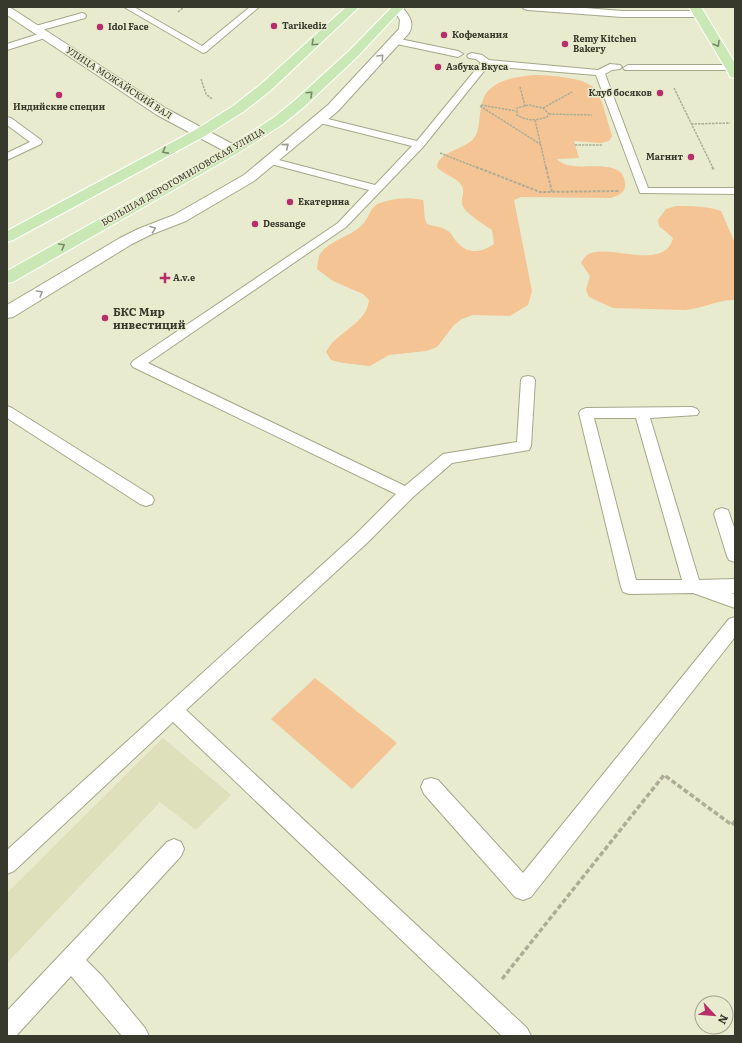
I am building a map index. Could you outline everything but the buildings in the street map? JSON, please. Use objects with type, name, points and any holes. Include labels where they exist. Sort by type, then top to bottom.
[{"type":"main road","points":[[7,237],[200,133],[238,109],[265,88],[353,7]]},
{"type":"main road","name":"БОЛЬШАЯ ДОРОГОМИЛОВСКАЯ УЛИЦА","points":[[7,278],[233,150],[272,125],[299,104],[353,54],[397,7]]},
{"type":"main road","points":[[697,11],[733,71]]},
{"type":"street","points":[[7,313],[144,232],[180,218],[199,208],[248,178],[271,161],[284,148],[320,120],[405,30],[407,24],[397,7]]},
{"type":"street","points":[[528,7],[622,14],[697,11]]},
{"type":"street","name":"УЛИЦА МОЖАЙСКИЙ ВАЛ","points":[[7,10],[162,112],[233,150]]},
{"type":"lane","points":[[128,7],[203,50],[255,7]]},
{"type":"lane","points":[[7,47],[40,32],[82,16]]},
{"type":"lane","points":[[396,41],[458,54]]},
{"type":"lane","points":[[472,56],[478,57],[486,63],[600,72],[610,67],[618,68]]},
{"type":"lane","points":[[407,493],[138,364],[342,225],[419,145],[486,63]]},
{"type":"lane","points":[[628,68],[733,71]]},
{"type":"lane","points":[[600,72],[644,191],[730,191]]},
{"type":"lane","points":[[7,120],[37,142],[7,157]]},
{"type":"lane","points":[[320,120],[419,145]]},
{"type":"lane","points":[[271,161],[378,189]]},
{"type":"lane","points":[[7,864],[361,539],[407,493],[448,458],[524,446],[528,380]]},
{"type":"lane","points":[[7,411],[146,500]]},
{"type":"lane","points":[[692,412],[586,412],[629,587],[735,586]]},
{"type":"lane","points":[[642,413],[692,586]]},
{"type":"lane","points":[[722,514],[735,556]]},
{"type":"lane","points":[[692,586],[735,601]]},
{"type":"lane","points":[[431,787],[523,889],[735,624]]},
{"type":"lane","points":[[173,710],[519,1036]]},
{"type":"lane","points":[[7,1028],[174,849]]},
{"type":"lane","points":[[71,960],[94,984],[137,1036]]},
{"type":"path","points":[[664,68],[691,124],[730,191]]},
{"type":"path","points":[[202,79],[206,94]]},
{"type":"path","points":[[516,112],[518,108],[526,106],[543,108],[578,88],[604,84]]},
{"type":"path","points":[[540,144],[476,104],[516,112],[521,118],[535,120],[542,119],[549,114],[616,115]]},
{"type":"path","points":[[543,108],[549,114]]},
{"type":"path","points":[[535,120],[552,192]]},
{"type":"path","points":[[691,124],[730,124]]},
{"type":"path","points":[[419,145],[540,192],[644,191]]},
{"type":"path","points":[[484,1002],[664,775],[734,826],[735,821]]},
{"type":"shaded area","points":[[533,75],[556,76],[574,79],[589,84],[594,88],[602,103],[612,136],[609,141],[601,143],[574,141],[579,158],[557,159],[566,165],[571,166],[602,166],[616,169],[624,178],[625,186],[623,192],[611,198],[521,197],[514,200],[532,291],[528,305],[510,316],[473,315],[462,319],[454,325],[437,347],[426,351],[389,355],[370,366],[331,360],[326,352],[337,339],[363,315],[369,300],[363,294],[333,281],[317,269],[320,254],[329,245],[361,226],[374,207],[380,203],[401,198],[423,200],[427,224],[451,233],[457,242],[466,249],[476,251],[485,249],[494,244],[492,230],[466,211],[463,207],[463,188],[460,183],[437,167],[442,157],[465,145],[474,138],[477,133],[483,100],[490,89],[505,80]]},
{"type":"shaded area","points":[[676,206],[704,207],[721,211],[735,243],[735,300],[722,301],[685,310],[613,308],[589,297],[586,290],[590,276],[581,263],[585,257],[596,252],[634,255],[659,254],[668,248],[673,238],[659,226],[658,220],[666,209]]},
{"type":"shaded area","points":[[315,678],[397,743],[352,789],[271,719]]},
{"type":"shaded area","points":[[163,738],[231,795],[196,830],[160,802],[7,963],[7,893]]},
{"type":"place","name":"Tarikediz","points":[[274,26]]},
{"type":"place","name":"Idol Face","points":[[100,27]]},
{"type":"place","name":"Кофемания","points":[[444,35]]},
{"type":"place","name":"Remy Kitchen Bakery","points":[[565,44]]},
{"type":"place","name":"Азбука Вкуса","points":[[438,67]]},
{"type":"place","name":"Клуб босяков","points":[[660,93]]},
{"type":"place","name":"Индийские специи","points":[[59,95]]},
{"type":"place","name":"Магнит","points":[[691,157]]},
{"type":"place","name":"Екатерина","points":[[290,202]]},
{"type":"place","name":"Dessange","points":[[255,224]]},
{"type":"place","name":"A.v.e","points":[[165,278]]},
{"type":"place","name":"БКС Мир инвестиций","points":[[105,318]]}]
